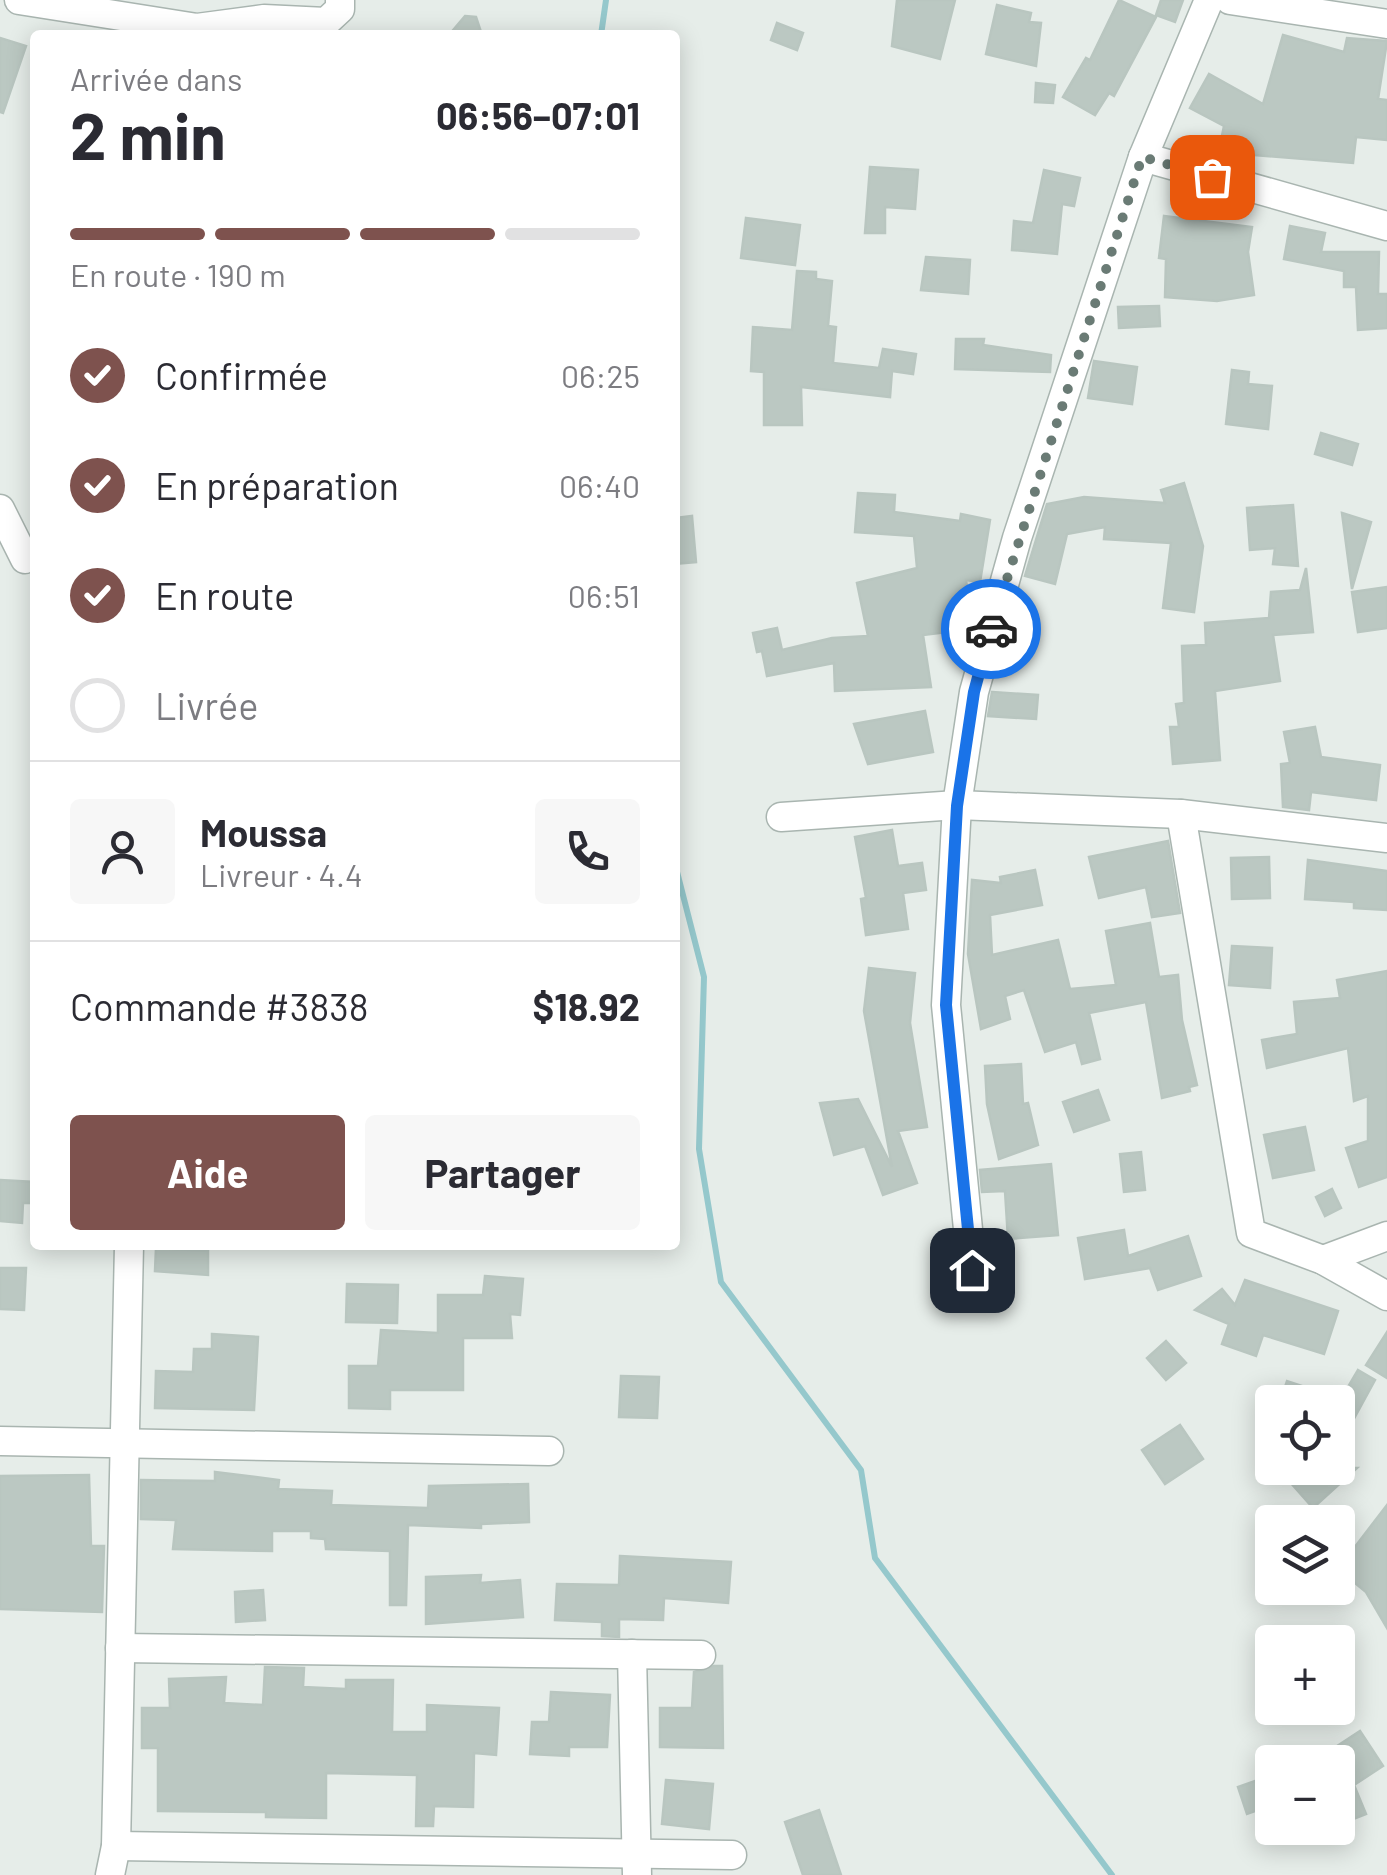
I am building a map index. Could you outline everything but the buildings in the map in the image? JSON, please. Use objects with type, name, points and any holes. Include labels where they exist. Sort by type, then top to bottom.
[{"type":"street","points":[[19,0],[197,28],[264,20],[326,22],[340,9],[340,0]]},
{"type":"street","points":[[972,1270],[946,1005],[957,806],[974,692],[1017,538],[1142,157],[1209,0]]},
{"type":"street","points":[[1230,0],[1387,24]]},
{"type":"street","points":[[1142,157],[1387,226]]},
{"type":"street","points":[[0,509],[25,559]]},
{"type":"street","points":[[781,817],[957,806],[1181,814],[1387,838]]},
{"type":"street","points":[[1181,814],[1251,1232],[1323,1260],[1387,1296]]},
{"type":"street","points":[[1323,1260],[1387,1236]]},
{"type":"street","points":[[110,1875],[116,1846],[129,1250]]},
{"type":"street","points":[[0,1441],[549,1452]]},
{"type":"street","points":[[120,1648],[701,1655]]},
{"type":"street","points":[[632,1654],[636,1864]]},
{"type":"street","points":[[116,1846],[636,1864],[732,1855]]},
{"type":"waterway","points":[[602,30],[606,0]]},
{"type":"waterway","points":[[680,883],[704,977],[699,1149],[721,1282],[861,1470],[875,1558],[1112,1875]]},
{"type":"way so far","points":[[991,629],[1142,157],[1212,177]]},
{"type":"route","points":[[972,1270],[946,1005],[957,806],[974,692],[991,629]]}]
